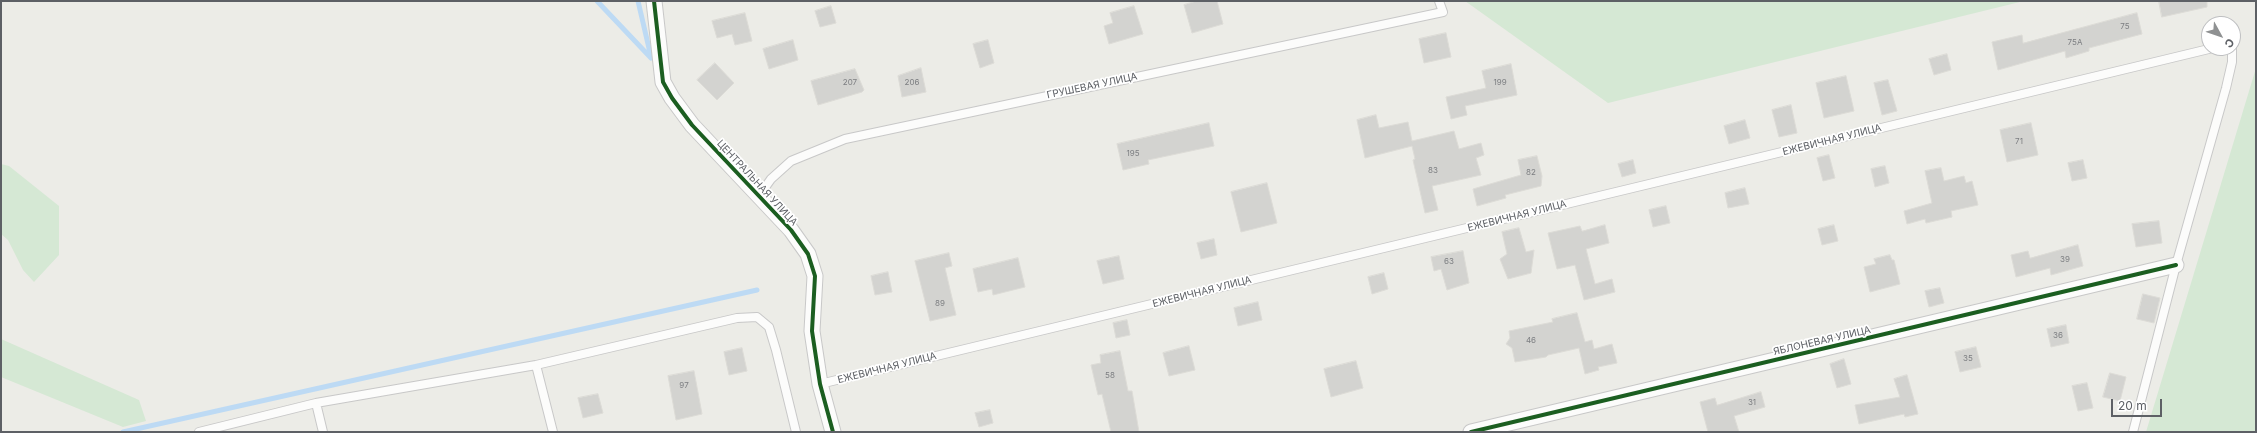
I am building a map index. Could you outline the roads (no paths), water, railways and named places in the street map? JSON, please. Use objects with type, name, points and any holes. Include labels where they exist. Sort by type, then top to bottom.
[{"type":"street","name":"ЦЕНТРАЛЬНАЯ УЛИЦА","points":[[654,1],[663,82],[672,98],[692,125],[791,230],[808,254],[816,276],[812,331],[820,384],[833,432]]},
{"type":"street","name":"ЯБЛОНЕВАЯ УЛИЦА","points":[[1471,432],[2176,265]]},
{"type":"lane","name":"ГРУШЕВАЯ УЛИЦА","points":[[759,196],[771,179],[791,161],[845,139],[1443,12],[1439,1]]},
{"type":"lane","name":"ЕЖЕВИЧНАЯ УЛИЦА","points":[[820,384],[2201,51]]},
{"type":"lane","points":[[2133,432],[2176,265],[2226,88],[2232,56]]},
{"type":"lane","points":[[199,432],[316,403],[536,365],[736,318],[757,317],[769,327],[796,432]]},
{"type":"lane","points":[[536,365],[553,432]]},
{"type":"lane","points":[[316,403],[323,432]]},
{"type":"waterway","points":[[597,1],[651,58]]},
{"type":"waterway","points":[[638,1],[651,57]]},
{"type":"waterway","points":[[123,432],[757,290]]}]
